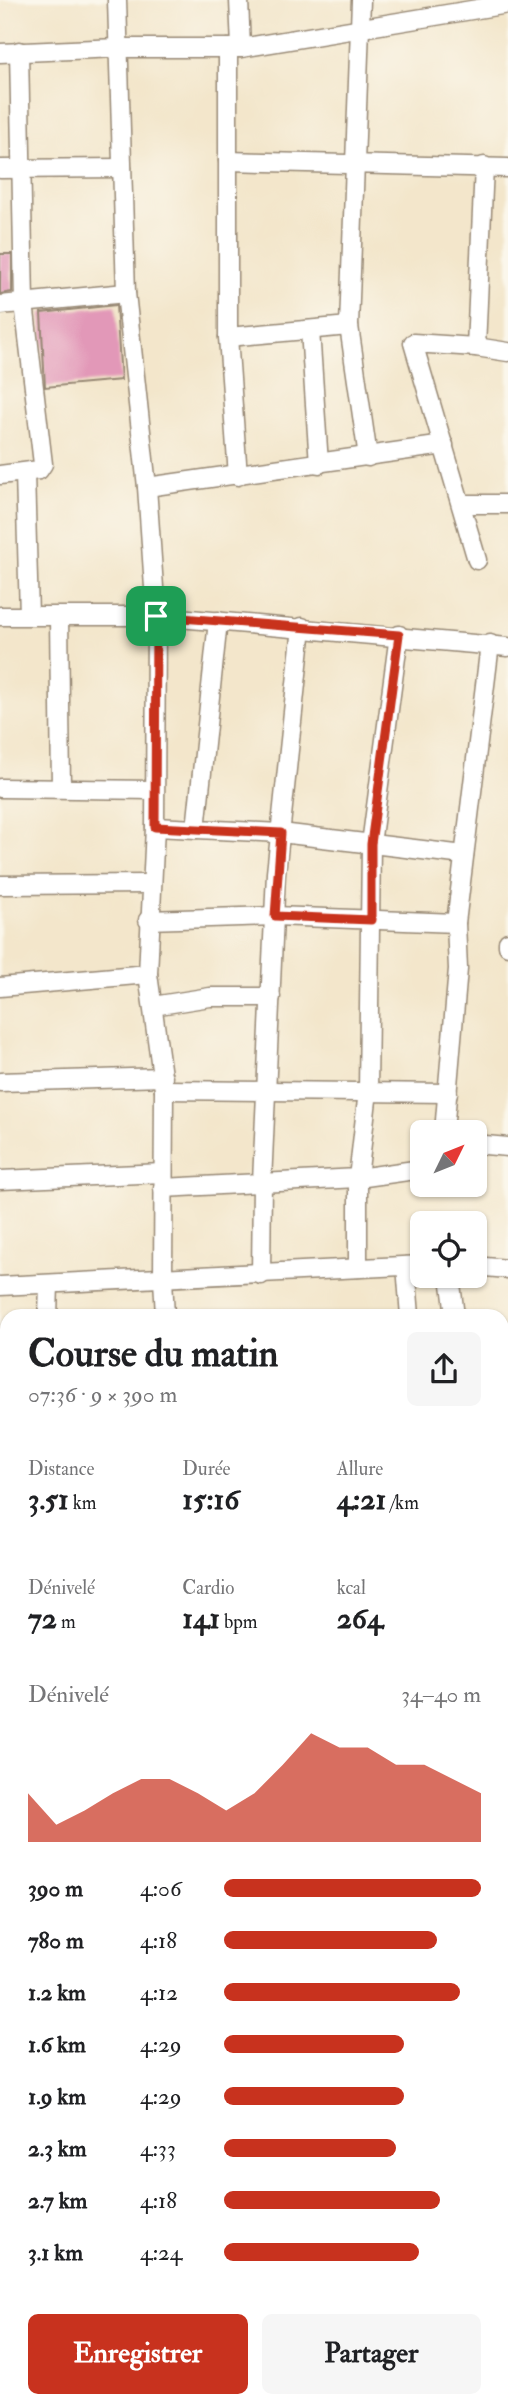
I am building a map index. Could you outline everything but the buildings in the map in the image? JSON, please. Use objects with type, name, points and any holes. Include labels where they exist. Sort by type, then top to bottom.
[{"type":"street","points":[[117,0],[126,293],[156,616],[153,790],[155,827],[148,919],[148,974],[164,1084],[163,1279],[165,1309]]},
{"type":"street","points":[[238,476],[228,337],[228,161],[239,0]]},
{"type":"street","points":[[361,0],[349,326],[368,457]]},
{"type":"street","points":[[0,53],[118,48],[235,48],[508,4]]},
{"type":"street","points":[[0,475],[39,470],[43,464],[24,303],[19,51]]},
{"type":"street","points":[[228,161],[508,168]]},
{"type":"street","points":[[476,347],[484,166]]},
{"type":"street","points":[[0,169],[122,168]]},
{"type":"street","points":[[0,305],[126,293]]},
{"type":"street","points":[[228,337],[349,326]]},
{"type":"street","points":[[310,330],[319,464]]},
{"type":"street","points":[[477,560],[413,344],[476,347],[508,352]]},
{"type":"street","points":[[146,487],[444,445]]},
{"type":"street","points":[[25,473],[29,615]]},
{"type":"street","points":[[461,504],[508,504]]},
{"type":"street","points":[[0,616],[156,616],[399,635],[499,646],[464,855],[456,923],[458,969],[445,1120]]},
{"type":"street","points":[[59,617],[61,788]]},
{"type":"street","points":[[196,829],[218,621]]},
{"type":"street","points":[[261,1275],[262,1182],[275,916],[302,627]]},
{"type":"street","points":[[358,1268],[358,1178],[368,1091],[371,844],[399,635]]},
{"type":"street","points":[[0,788],[153,790]]},
{"type":"street","points":[[155,827],[281,833],[464,855]]},
{"type":"street","points":[[0,885],[151,884]]},
{"type":"street","points":[[148,919],[275,916],[456,923]]},
{"type":"street","points":[[0,987],[148,974]]},
{"type":"street","points":[[153,1006],[210,997],[271,997]]},
{"type":"street","points":[[0,1082],[164,1084],[268,1091],[448,1093]]},
{"type":"street","points":[[487,1145],[508,1147]]},
{"type":"street","points":[[0,1180],[262,1182],[358,1178],[410,1171]]},
{"type":"street","points":[[0,1286],[261,1275],[410,1265]]},
{"type":"street","points":[[487,1267],[508,1269]]},
{"type":"street","points":[[48,1284],[48,1309]]},
{"type":"street","points":[[411,1309],[412,1288]]},
{"type":"street","points":[[452,1288],[454,1309]]},
{"type":"route","points":[[156,616],[399,635],[371,844],[371,920],[275,916],[276,873],[281,833],[155,827],[153,790],[156,616]]}]
